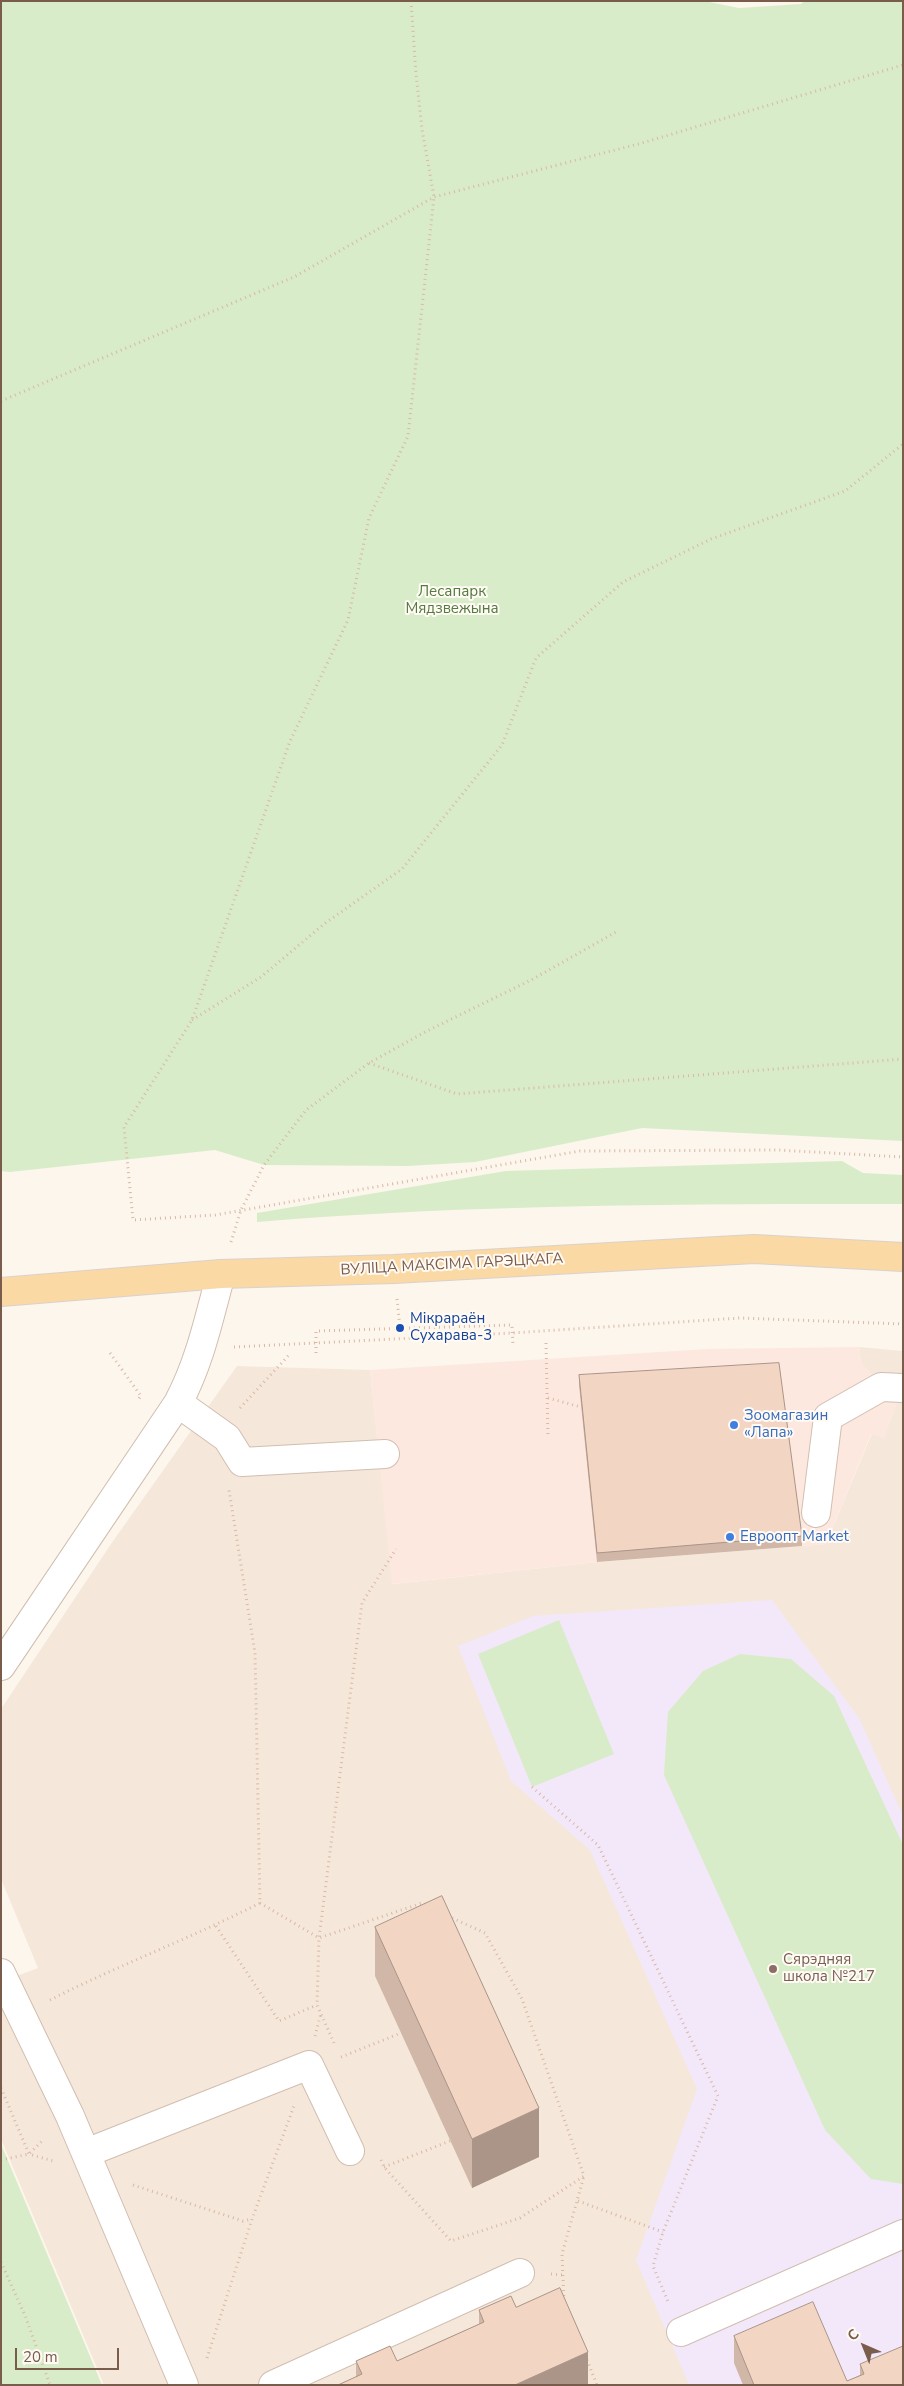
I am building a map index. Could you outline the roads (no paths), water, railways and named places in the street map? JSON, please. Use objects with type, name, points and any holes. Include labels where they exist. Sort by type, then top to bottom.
[{"type":"main road","name":"ВУЛІЦА МАКСІМА ГАРЭЦКАГА","points":[[1,1292],[221,1274],[394,1269],[754,1250],[903,1257]]},
{"type":"lane","points":[[1,1666],[178,1403],[192,1377],[201,1350],[221,1274]]},
{"type":"lane","points":[[816,1512],[828,1417],[881,1387],[903,1388]]},
{"type":"lane","points":[[178,1403],[227,1438],[242,1462],[385,1454]]},
{"type":"lane","points":[[1,1974],[70,2116],[184,2385]]},
{"type":"lane","points":[[90,2163],[309,2065],[350,2151]]},
{"type":"lane","points":[[681,2332],[903,2234]]},
{"type":"lane","points":[[274,2385],[520,2273]]},
{"type":"place","name":"Мікрараён Сухарава-3","points":[[400,1328]]},
{"type":"place","name":"Зоомагазин «Лапа»","points":[[734,1425]]},
{"type":"place","name":"Евроопт Market","points":[[730,1537]]},
{"type":"place","name":"Сярэдняя школа №217","points":[[773,1969]]},
{"type":"park label","name":"Лесапарк Мядзвежына","points":[[452,600]]}]
